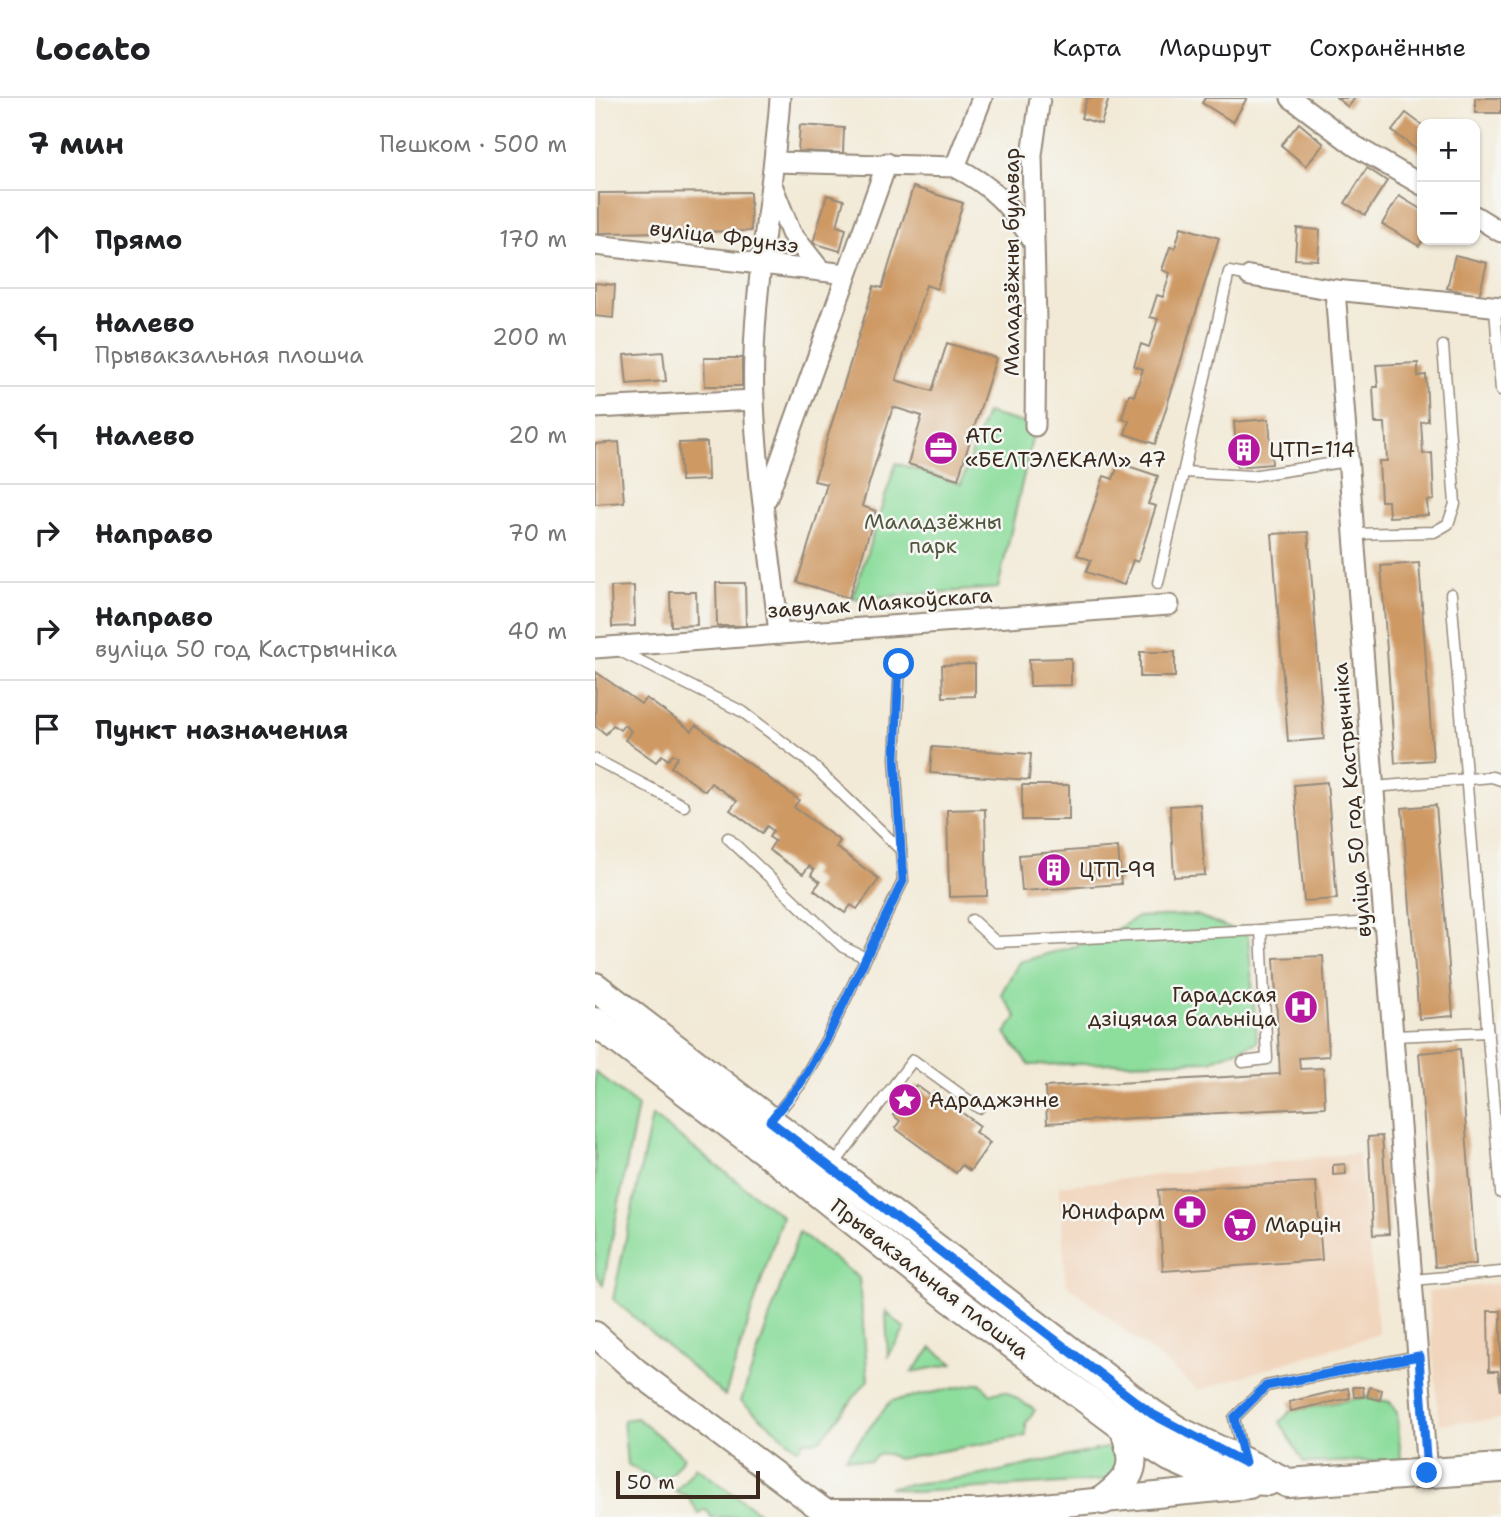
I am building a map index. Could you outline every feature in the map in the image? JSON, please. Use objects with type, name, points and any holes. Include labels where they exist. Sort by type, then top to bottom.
[{"type":"main road","name":"Прывакзальная плошча","points":[[595,987],[1152,1414],[1288,1483]]},
{"type":"main road","name":"Прывакзальная плошча","points":[[595,1022],[795,1174],[952,1299],[1124,1427],[1170,1457],[1204,1472],[1231,1479],[1288,1483],[1501,1468]]},
{"type":"main road","points":[[1103,1500],[1125,1483],[1132,1466],[1131,1448],[1124,1427]]},
{"type":"street","points":[[779,634],[754,400],[759,264],[775,162],[780,98]]},
{"type":"street","points":[[955,167],[982,98]]},
{"type":"street","name":"Маладзёжны бульвар","points":[[1035,426],[1036,322],[1032,155],[1040,98]]},
{"type":"street","points":[[1291,98],[1355,146],[1417,182]]},
{"type":"street","points":[[775,162],[887,163],[955,167],[979,179],[1011,207],[1033,242]]},
{"type":"street","points":[[765,503],[887,163]]},
{"type":"street","points":[[772,184],[791,233],[821,271]]},
{"type":"street","points":[[1480,219],[1501,232]]},
{"type":"street","name":"вуліца Фрунзэ","points":[[595,245],[847,274]]},
{"type":"street","points":[[1250,276],[1335,290],[1498,307]]},
{"type":"street","name":"вуліца 50 год Кастрычніка","points":[[1335,290],[1427,1473]]},
{"type":"street","points":[[595,408],[754,400]]},
{"type":"street","name":"завулак Маякоўскага","points":[[603,648],[1169,606]]},
{"type":"street","points":[[595,1334],[635,1370],[829,1515],[975,1515],[1288,1483]]},
{"type":"lane","points":[[1159,583],[1229,272],[1250,276]]},
{"type":"lane","points":[[1498,307],[1501,391]]},
{"type":"lane","points":[[1354,534],[1434,532],[1448,524],[1455,504],[1443,346]]},
{"type":"lane","points":[[1184,472],[1251,477],[1348,461]]},
{"type":"lane","points":[[1451,594],[1501,1193]]},
{"type":"lane","points":[[603,648],[743,712],[809,762],[901,850]]},
{"type":"lane","points":[[770,1121],[800,1084],[826,1040],[903,881],[895,758],[899,664]]},
{"type":"lane","points":[[595,759],[684,806]]},
{"type":"lane","points":[[1374,787],[1492,777],[1501,780]]},
{"type":"lane","points":[[728,838],[843,947],[866,958]]},
{"type":"lane","points":[[972,920],[996,942],[1261,930],[1385,921]]},
{"type":"lane","points":[[1243,1062],[1267,1059],[1261,930]]},
{"type":"lane","points":[[1394,1036],[1488,1032]]},
{"type":"lane","points":[[831,1168],[913,1060],[979,1108]]},
{"type":"lane","points":[[1413,1280],[1501,1272]]},
{"type":"lane","points":[[1245,1463],[1234,1418],[1266,1386],[1419,1356]]},
{"type":"shaded area","points":[[1358,1153],[1379,1334],[1198,1390],[1066,1283],[1059,1186]]},
{"type":"shaded area","points":[[1501,1283],[1501,1419],[1439,1424],[1428,1292]]},
{"type":"green space","name":"Маладзёжны парк","points":[[986,413],[1035,426],[998,588],[852,599],[896,463],[961,484]]},
{"type":"green space","points":[[1196,915],[1248,936],[1257,1042],[1210,1061],[1029,1065],[1005,1033],[1017,1017],[1001,994],[1019,962],[1099,939],[1138,917]]},
{"type":"green space","points":[[595,1072],[638,1106],[603,1285],[595,1272]]},
{"type":"green space","points":[[652,1116],[782,1216],[725,1396],[613,1299]]},
{"type":"green space","points":[[799,1232],[859,1278],[868,1380],[820,1440],[804,1441],[798,1449],[741,1401]]},
{"type":"green space","points":[[886,1312],[905,1329],[888,1356]]},
{"type":"green space","points":[[932,1348],[953,1364],[912,1372]]},
{"type":"green space","points":[[980,1383],[991,1394],[1005,1391],[1035,1410],[1026,1423],[1026,1436],[897,1459],[886,1454],[876,1456],[870,1462],[846,1457],[891,1401]]},
{"type":"green space","points":[[1365,1397],[1390,1402],[1397,1413],[1401,1460],[1304,1463],[1280,1422],[1291,1411]]},
{"type":"green space","points":[[637,1418],[684,1457],[663,1484],[627,1464],[623,1420]]},
{"type":"green space","points":[[1110,1447],[1118,1454],[1119,1470],[1110,1480],[915,1492],[889,1487],[977,1476]]},
{"type":"green space","points":[[696,1467],[758,1512],[754,1517],[711,1517],[708,1511],[703,1510],[699,1514],[687,1495],[675,1492]]},
{"type":"building","points":[[1087,98],[1109,98],[1101,124],[1081,118]]},
{"type":"building","points":[[1205,98],[1247,98],[1233,122],[1202,103]]},
{"type":"building","points":[[1337,98],[1355,98],[1348,107]]},
{"type":"building","points":[[1475,98],[1501,98],[1501,113],[1475,113]]},
{"type":"building","points":[[1406,113],[1417,121],[1417,150],[1392,131]]},
{"type":"building","points":[[1299,123],[1324,144],[1306,166],[1281,145]]},
{"type":"building","points":[[800,125],[844,128],[843,153],[798,151]]},
{"type":"building","points":[[1367,168],[1387,181],[1365,215],[1345,203]]},
{"type":"building","points":[[913,187],[963,203],[937,289],[926,285],[896,380],[932,391],[947,343],[996,358],[958,479],[908,464],[922,416],[893,407],[862,506],[876,511],[849,598],[797,582],[827,484],[814,481],[874,286],[882,288]]},
{"type":"building","points":[[750,192],[751,231],[599,233],[599,193]]},
{"type":"building","points":[[827,195],[844,200],[837,226],[846,229],[840,251],[813,243]]},
{"type":"building","points":[[1399,196],[1417,207],[1417,245],[1382,224]]},
{"type":"building","points":[[1181,227],[1219,238],[1155,444],[1125,434],[1129,421],[1122,418],[1129,394],[1134,396],[1143,369],[1134,366],[1141,344],[1149,347],[1158,319],[1150,317],[1157,295],[1163,297],[1170,273],[1162,270],[1170,247],[1175,248]]},
{"type":"building","points":[[1297,228],[1320,230],[1318,260],[1295,259]]},
{"type":"building","points":[[1455,255],[1487,263],[1479,296],[1447,288]]},
{"type":"building","points":[[595,283],[615,285],[613,318],[595,316]]},
{"type":"building","points":[[663,352],[666,381],[627,384],[624,355]]},
{"type":"building","points":[[704,358],[742,358],[742,386],[705,386]]},
{"type":"building","points":[[1418,363],[1418,376],[1426,375],[1428,421],[1421,422],[1423,454],[1432,453],[1434,500],[1427,501],[1428,515],[1389,517],[1388,501],[1381,501],[1379,461],[1387,461],[1385,423],[1375,423],[1373,387],[1378,387],[1376,365]]},
{"type":"building","name":"ЦТП=114","points":[[1269,419],[1272,464],[1237,467],[1234,422]]},
{"type":"building","points":[[619,442],[624,502],[595,504],[595,444]]},
{"type":"building","points":[[707,442],[708,480],[681,481],[679,443]]},
{"type":"building","points":[[1119,463],[1158,476],[1148,504],[1156,506],[1138,562],[1133,560],[1124,585],[1086,572],[1091,560],[1077,555],[1104,476],[1113,479]]},
{"type":"building","points":[[1308,532],[1324,739],[1288,742],[1272,534]]},
{"type":"building","points":[[1419,563],[1433,760],[1395,763],[1381,566]]},
{"type":"building","points":[[716,583],[745,583],[746,626],[717,626]]},
{"type":"building","points":[[634,586],[635,626],[612,627],[611,587]]},
{"type":"building","points":[[670,592],[696,592],[697,625],[671,626]]},
{"type":"building","points":[[1140,652],[1175,652],[1175,677],[1140,677]]},
{"type":"building","points":[[1071,658],[1071,685],[1030,686],[1029,659]]},
{"type":"building","points":[[975,664],[975,696],[943,697],[942,665]]},
{"type":"building","points":[[596,672],[641,704],[646,698],[692,731],[696,725],[799,800],[794,807],[840,841],[836,847],[879,879],[857,909],[851,905],[845,913],[814,890],[820,882],[811,875],[814,870],[809,866],[803,874],[769,850],[775,841],[769,837],[773,831],[767,826],[762,833],[730,810],[737,801],[711,783],[705,791],[671,767],[678,757],[673,754],[668,760],[662,755],[656,762],[625,740],[631,731],[624,725],[620,730],[613,725],[606,734],[595,726]]},
{"type":"building","points":[[932,747],[1031,754],[1029,780],[930,773]]},
{"type":"building","points":[[1327,782],[1337,899],[1304,901],[1294,785]]},
{"type":"building","points":[[1022,785],[1069,785],[1069,820],[1022,820]]},
{"type":"building","points":[[1200,804],[1205,875],[1174,877],[1170,806]]},
{"type":"building","points":[[1436,805],[1453,1016],[1419,1019],[1402,808]]},
{"type":"building","points":[[985,809],[987,896],[949,897],[947,810]]},
{"type":"building","name":"ЦТП-99","points":[[1118,847],[1121,884],[1022,891],[1019,855]]},
{"type":"building","name":"Гарадская дзіцячая бальніца","points":[[1323,956],[1329,1056],[1299,1058],[1300,1069],[1323,1068],[1325,1107],[1047,1123],[1045,1087],[1280,1074],[1274,958]]},
{"type":"building","points":[[1460,1049],[1476,1264],[1435,1267],[1419,1053]]},
{"type":"building","points":[[916,1085],[931,1096],[934,1092],[980,1126],[975,1132],[990,1143],[970,1171],[962,1165],[956,1173],[895,1128],[900,1121],[893,1115]]},
{"type":"building","points":[[1382,1136],[1389,1234],[1373,1235],[1368,1137]]},
{"type":"building","points":[[1345,1164],[1346,1174],[1333,1175],[1333,1165]]},
{"type":"building","name":"Марцін","points":[[1316,1182],[1322,1260],[1163,1271],[1158,1190]]},
{"type":"building","points":[[1488,1311],[1501,1311],[1501,1391],[1498,1371],[1489,1371]]},
{"type":"building","points":[[1353,1387],[1363,1387],[1364,1397],[1354,1397]]},
{"type":"building","points":[[1370,1387],[1382,1390],[1380,1400],[1367,1397]]},
{"type":"building","points":[[1348,1388],[1350,1398],[1291,1411],[1289,1402]]},
{"type":"place","name":"АТС «БЕЛТЭЛЕКАМ» 47","points":[[941,448]]},
{"type":"place","name":"ЦТП=114","points":[[1244,450]]},
{"type":"place","name":"ЦТП-99","points":[[1054,870]]},
{"type":"place","name":"Гарадская дзіцячая бальніца","points":[[1301,1007]]},
{"type":"place","name":"Адраджэнне","points":[[905,1100]]},
{"type":"place","name":"Юнифарм","points":[[1190,1212]]},
{"type":"place","name":"Марцін","points":[[1240,1225]]},
{"type":"route","points":[[899,664],[895,758],[903,881],[826,1040],[800,1084],[770,1121],[1152,1414],[1245,1463],[1234,1418],[1266,1386],[1419,1356],[1427,1473]]}]
